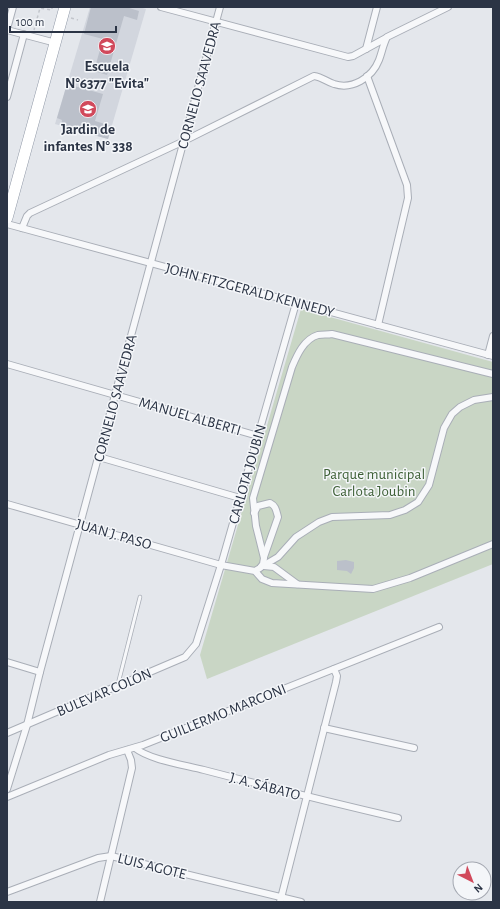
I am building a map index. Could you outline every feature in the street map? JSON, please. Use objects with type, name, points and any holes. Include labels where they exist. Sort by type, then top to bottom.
[{"type":"highway","points":[[7,218],[65,7]]},
{"type":"street","points":[[13,7],[7,29],[56,43]]},
{"type":"street","points":[[161,7],[348,57],[353,56],[387,37],[448,7]]},
{"type":"street","name":"CORNELIO SAAVEDRA","points":[[7,789],[27,725],[40,672],[220,7]]},
{"type":"street","points":[[366,49],[377,7]]},
{"type":"street","points":[[7,98],[24,34]]},
{"type":"street","points":[[22,228],[27,216],[30,213],[184,141],[314,76],[320,77],[334,84],[348,86],[360,82],[372,72],[379,61],[382,45],[387,37]]},
{"type":"street","points":[[367,76],[407,185],[408,198],[378,325]]},
{"type":"street","name":"JOHN FITZGERALD KENNEDY","points":[[7,224],[491,355]]},
{"type":"street","name":"CARLOTA JOUBIN","points":[[196,644],[221,565],[296,302]]},
{"type":"street","points":[[264,558],[254,513],[253,498],[292,367],[298,352],[308,341],[317,335],[332,334],[493,374]]},
{"type":"street","points":[[491,355],[493,336]]},
{"type":"street","name":"MANUEL ALBERTI","points":[[7,364],[258,436]]},
{"type":"street","points":[[260,568],[278,558],[296,537],[319,522],[332,517],[390,515],[405,510],[418,502],[429,485],[436,464],[444,428],[452,414],[474,400],[493,397]]},
{"type":"street","points":[[99,457],[240,498]]},
{"type":"street","points":[[254,513],[258,506],[270,503],[274,505],[278,517],[263,564],[260,568],[262,579],[272,583],[373,590],[410,578],[493,544]]},
{"type":"street","name":"JUAN J. PASO","points":[[7,504],[221,565],[260,568],[274,567],[299,585]]},
{"type":"street","name":"GUILLERMO MARCONI","points":[[7,797],[109,755],[135,748],[439,627]]},
{"type":"street","name":"BULEVAR COLÓN","points":[[7,733],[185,657],[196,644]]},
{"type":"street","points":[[7,662],[40,672]]},
{"type":"street","points":[[281,900],[336,682],[337,676],[334,669]]},
{"type":"street","points":[[324,728],[414,748]]},
{"type":"street","name":"J. A. SÁBATO","points":[[135,748],[140,752],[170,761],[306,797],[398,818]]},
{"type":"street","points":[[100,902],[132,768],[127,750]]},
{"type":"street","name":"LUIS AGOTE","points":[[7,892],[98,858],[111,856],[281,900],[301,902]]},
{"type":"lane","points":[[118,685],[140,597]]},
{"type":"path","points":[[32,36],[40,8],[52,10],[52,7]]},
{"type":"path","points":[[70,18],[78,20]]},
{"type":"shaded area","name":"Escuela N°6377 \"Evita\"","points":[[90,7],[139,7],[146,9],[108,139],[55,124]]},
{"type":"green space","name":"Parque municipal Carlota Joubin","points":[[301,309],[493,362],[493,564],[207,679],[200,655]]},
{"type":"building","name":"Escuela N°6377 \"Evita\"","points":[[91,7],[126,7],[139,11],[137,20],[124,16],[107,75],[94,71],[103,39],[84,34]]},
{"type":"building","name":"Jardin de infantes N° 338","points":[[67,84],[103,94],[95,121],[112,126],[108,139],[61,126],[62,120],[57,118]]},
{"type":"building","points":[[346,560],[354,562],[354,568],[351,574],[347,571],[337,570],[337,561]]},
{"type":"place","name":"Escuela N°6377 \"Evita\"","points":[[107,46]]},
{"type":"place","name":"Jardin de infantes N° 338","points":[[88,109]]}]
